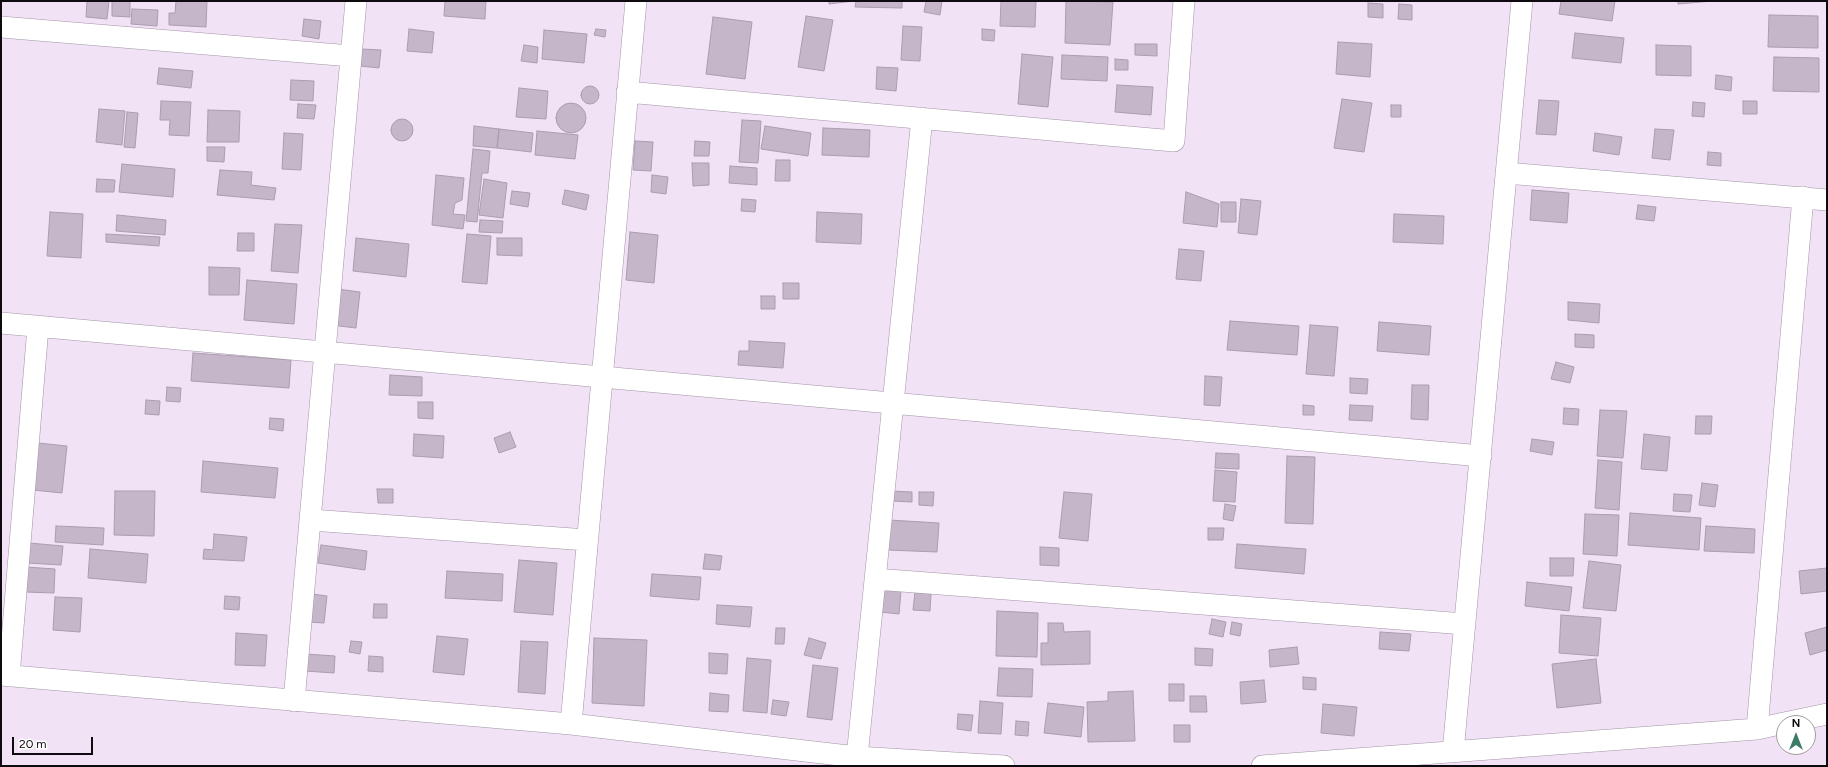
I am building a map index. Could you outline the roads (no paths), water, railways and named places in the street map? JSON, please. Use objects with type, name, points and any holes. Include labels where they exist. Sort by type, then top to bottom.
[{"type":"street","points":[[294,702],[356,1]]},
{"type":"street","points":[[571,724],[636,1]]},
{"type":"street","points":[[627,92],[1174,141],[1184,1]]},
{"type":"street","points":[[1453,752],[1522,1]]},
{"type":"street","points":[[1,27],[351,56]]},
{"type":"street","points":[[858,762],[922,118]]},
{"type":"street","points":[[1506,173],[1827,200]]},
{"type":"street","points":[[1757,729],[1803,197]]},
{"type":"street","points":[[1,323],[1481,456]]},
{"type":"street","points":[[38,327],[5,675],[294,702],[571,724],[858,762],[1004,766]]},
{"type":"street","points":[[311,520],[587,540]]},
{"type":"street","points":[[875,579],[1465,624]]},
{"type":"street","points":[[1816,716],[1827,714]]},
{"type":"street","points":[[1262,766],[1757,729],[1776,725]]}]
